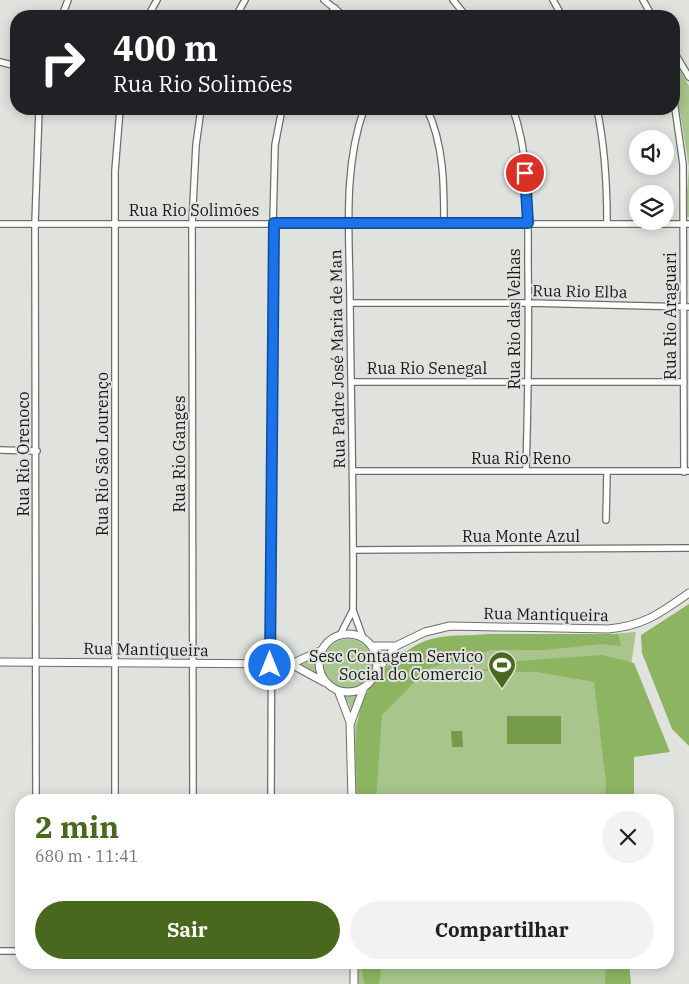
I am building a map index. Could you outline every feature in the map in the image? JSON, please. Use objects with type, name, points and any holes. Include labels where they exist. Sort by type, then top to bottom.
[{"type":"street","points":[[324,0],[337,10]]},
{"type":"street","points":[[453,0],[461,10]]},
{"type":"street","points":[[680,62],[689,77]]},
{"type":"street","name":"Rua Rio Orenoco","points":[[36,794],[37,451],[35,224],[39,115]]},
{"type":"street","name":"Rua Rio São Lourenço","points":[[115,794],[115,171],[120,115]]},
{"type":"street","name":"Rua Rio Ganges","points":[[194,794],[192,224],[196,145],[200,115]]},
{"type":"street","points":[[272,794],[270,665],[275,145],[281,115]]},
{"type":"street","name":"Rua Padre José Maria de Man","points":[[362,115],[357,128],[352,157],[349,223],[353,610],[363,638]]},
{"type":"street","points":[[430,115],[436,128],[442,159],[444,224]]},
{"type":"street","name":"Rua Rio das Velhas","points":[[515,115],[519,125],[524,157],[528,223],[529,381],[526,472]]},
{"type":"street","points":[[598,115],[603,136],[606,175],[606,222]]},
{"type":"street","name":"Rua Rio Araguari","points":[[676,115],[683,164],[686,224],[687,307],[684,382],[687,472]]},
{"type":"street","name":"Rua Rio Solimões","points":[[0,224],[606,222],[686,224]]},
{"type":"street","name":"Rua Rio Elba","points":[[350,303],[529,303],[687,307]]},
{"type":"street","name":"Rua Rio Senegal","points":[[351,382],[684,382]]},
{"type":"street","points":[[0,450],[37,451]]},
{"type":"street","name":"Rua Rio Reno","points":[[352,471],[687,472]]},
{"type":"street","points":[[606,472],[606,520]]},
{"type":"street","name":"Rua Monte Azul","points":[[353,550],[689,548]]},
{"type":"street","name":"Rua Mantiqueira","points":[[372,646],[396,646],[425,632],[450,626],[608,629],[632,627],[662,611],[689,593]]},
{"type":"street","name":"Rua Padre José Maria de Man","points":[[340,635],[353,610]]},
{"type":"street","points":[[326,683],[320,670],[322,650],[334,637],[350,633],[363,638],[372,646],[378,660],[377,671],[364,688],[350,722]]},
{"type":"street","name":"Rua Mantiqueira","points":[[377,671],[396,646]]},
{"type":"street","name":"Rua Mantiqueira","points":[[0,662],[270,665],[291,664],[322,650]]},
{"type":"street","points":[[291,664],[326,683],[339,693],[350,722],[352,794]]},
{"type":"street","points":[[339,693],[350,693],[364,688]]},
{"type":"street","points":[[0,951],[15,951]]},
{"type":"street","points":[[354,969],[354,984]]},
{"type":"shaded area","points":[[680,70],[689,86],[689,167],[681,118]]},
{"type":"shaded area","points":[[689,167],[689,217],[685,217]]},
{"type":"shaded area","points":[[689,604],[689,746],[672,729],[642,653],[641,635]]},
{"type":"shaded area","name":"Sesc Contagem Servico Social do Comercio","points":[[636,632],[618,753],[619,794],[355,794],[355,725],[397,652]]},
{"type":"shaded area","points":[[488,634],[618,634],[621,646],[601,644],[545,650],[491,650],[427,669],[382,715],[376,794],[357,794],[356,741],[361,706],[368,690],[379,674],[403,653],[416,645],[445,636]]},
{"type":"shaded area","points":[[343,639],[353,639],[366,646],[373,659],[373,669],[366,682],[353,689],[343,689],[334,685],[327,678],[323,669],[323,659],[327,650],[334,643]]},
{"type":"shaded area","points":[[602,655],[634,663],[670,752],[634,757],[634,794],[605,794],[606,782],[594,682],[537,672],[479,671],[519,661]]},
{"type":"shaded area","points":[[317,656],[316,672],[298,663]]},
{"type":"shaded area","points":[[358,694],[352,711],[344,695]]},
{"type":"shaded area","points":[[507,716],[561,716],[561,744],[507,744]]},
{"type":"shaded area","points":[[451,731],[462,731],[463,747],[452,747]]},
{"type":"shaded area","points":[[357,969],[622,969],[622,984],[357,984]]},
{"type":"shaded area","points":[[362,969],[381,969],[379,984],[364,984]]},
{"type":"shaded area","points":[[606,969],[630,969],[631,984],[605,984]]},
{"type":"place","name":"Sesc Contagem Servico Social do Comercio","points":[[502,689]]},
{"type":"route","points":[[270,665],[274,223],[528,223],[525,173]]}]
